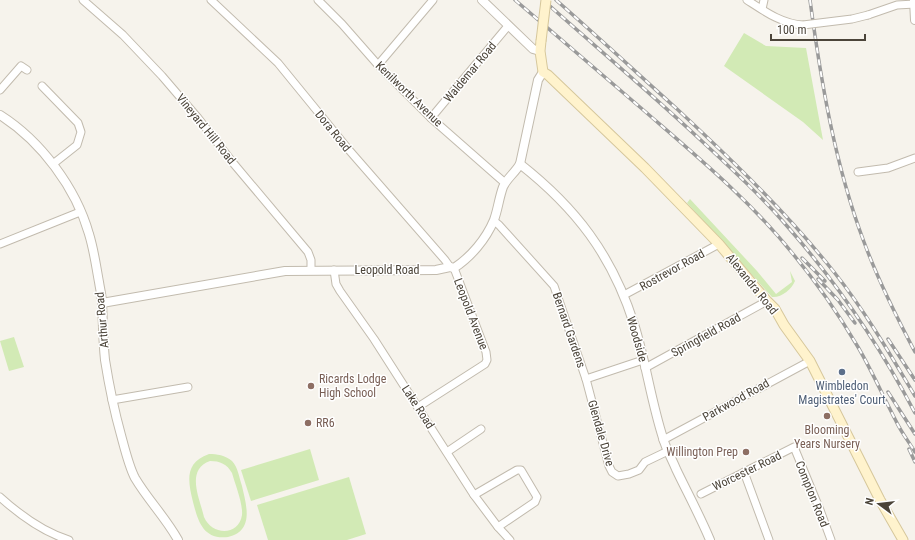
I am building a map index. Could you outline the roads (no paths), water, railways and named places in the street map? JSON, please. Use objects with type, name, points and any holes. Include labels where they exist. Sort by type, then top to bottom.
[{"type":"main road","points":[[543,72],[540,51],[546,0]]},
{"type":"main road","name":"Alexandra Road","points":[[543,72],[548,75],[645,168],[719,244],[775,309],[784,325],[810,361],[880,500],[903,540]]},
{"type":"street","name":"Vineyard Hill Road","points":[[83,0],[123,35],[162,76],[198,118],[234,164],[308,252],[311,260],[311,270]]},
{"type":"street","name":"Dora Road","points":[[211,0],[278,63],[348,150],[452,267]]},
{"type":"street","name":"Kenilworth Avenue","points":[[318,0],[342,24],[378,65],[431,118],[506,182]]},
{"type":"street","points":[[378,65],[433,0]]},
{"type":"street","points":[[482,0],[533,49],[540,51]]},
{"type":"street","points":[[747,0],[778,18],[803,25],[852,19],[897,5],[915,4]]},
{"type":"street","points":[[762,9],[764,0]]},
{"type":"street","points":[[914,0],[915,20]]},
{"type":"street","name":"Waldemar Road","points":[[431,118],[508,26]]},
{"type":"street","points":[[0,90],[21,66],[28,70]]},
{"type":"street","name":"Leopold Road","points":[[102,303],[285,271],[436,270],[452,267],[466,260],[483,240],[494,221],[506,182],[517,170],[520,164],[538,80],[543,72]]},
{"type":"street","points":[[43,92],[78,123],[81,132],[77,146],[53,164]]},
{"type":"street","name":"Arthur Road","points":[[0,116],[24,133],[53,164],[68,188],[80,212],[91,240],[95,260],[102,303],[104,352],[112,400],[121,435],[134,476],[178,540]]},
{"type":"street","points":[[858,172],[888,168],[915,158]]},
{"type":"street","name":"Woodside","points":[[520,164],[560,198],[588,231],[609,263],[624,295],[634,325],[663,440],[710,540]]},
{"type":"street","points":[[0,244],[80,212]]},
{"type":"street","name":"Bernard Gardens","points":[[494,221],[554,286],[586,379],[644,364]]},
{"type":"street","name":"Rostrevor Road","points":[[624,295],[719,244]]},
{"type":"street","name":"Leopold Avenue","points":[[418,408],[485,364],[487,360],[486,352],[452,267]]},
{"type":"street","name":"Lake Road","points":[[334,270],[336,284],[340,291],[374,339],[474,495],[498,527],[510,540]]},
{"type":"street","name":"Springfield Road","points":[[644,364],[767,301]]},
{"type":"street","name":"Parkwood Road","points":[[663,440],[810,361]]},
{"type":"street","name":"Glendale Drive","points":[[586,379],[609,466],[612,472],[618,476],[629,474],[639,470],[644,462],[668,451]]},
{"type":"street","points":[[112,400],[188,387]]},
{"type":"street","points":[[447,452],[481,428]]},
{"type":"street","name":"Worcester Road","points":[[701,494],[794,447]]},
{"type":"street","name":"Compton Road","points":[[794,447],[831,540]]},
{"type":"street","points":[[474,495],[517,470],[521,470],[536,497],[535,502],[498,527]]},
{"type":"street","points":[[744,472],[769,540]]},
{"type":"street","points":[[0,497],[21,515],[41,528],[56,536],[69,540]]},
{"type":"railway","points":[[515,0],[701,160],[740,196],[776,234],[811,276],[843,323],[873,374],[898,425],[915,452]]},
{"type":"railway","points":[[543,0],[686,126],[748,184],[777,215],[823,270],[857,316],[902,388],[915,413]]},
{"type":"railway","points":[[556,0],[677,109],[739,168],[798,229],[834,272],[856,302],[877,333],[915,396]]},
{"type":"railway","points":[[810,0],[824,92],[845,183],[854,213],[875,270],[915,352]]},
{"type":"railway","points":[[802,258],[825,281]]},
{"type":"railway","points":[[818,279],[838,300],[855,323]]},
{"type":"railway","points":[[888,339],[915,380]]},
{"type":"railway","points":[[888,392],[915,434]]},
{"type":"railway","points":[[909,449],[915,462]]},
{"type":"place","name":"Wimbledon Magistrates' Court","points":[[842,372]]},
{"type":"place","name":"Ricards Lodge High School","points":[[311,386]]},
{"type":"place","name":"Blooming Years Nursery","points":[[827,416]]},
{"type":"place","name":"RR6","points":[[308,423]]},
{"type":"place","name":"Willington Prep","points":[[746,452]]}]
